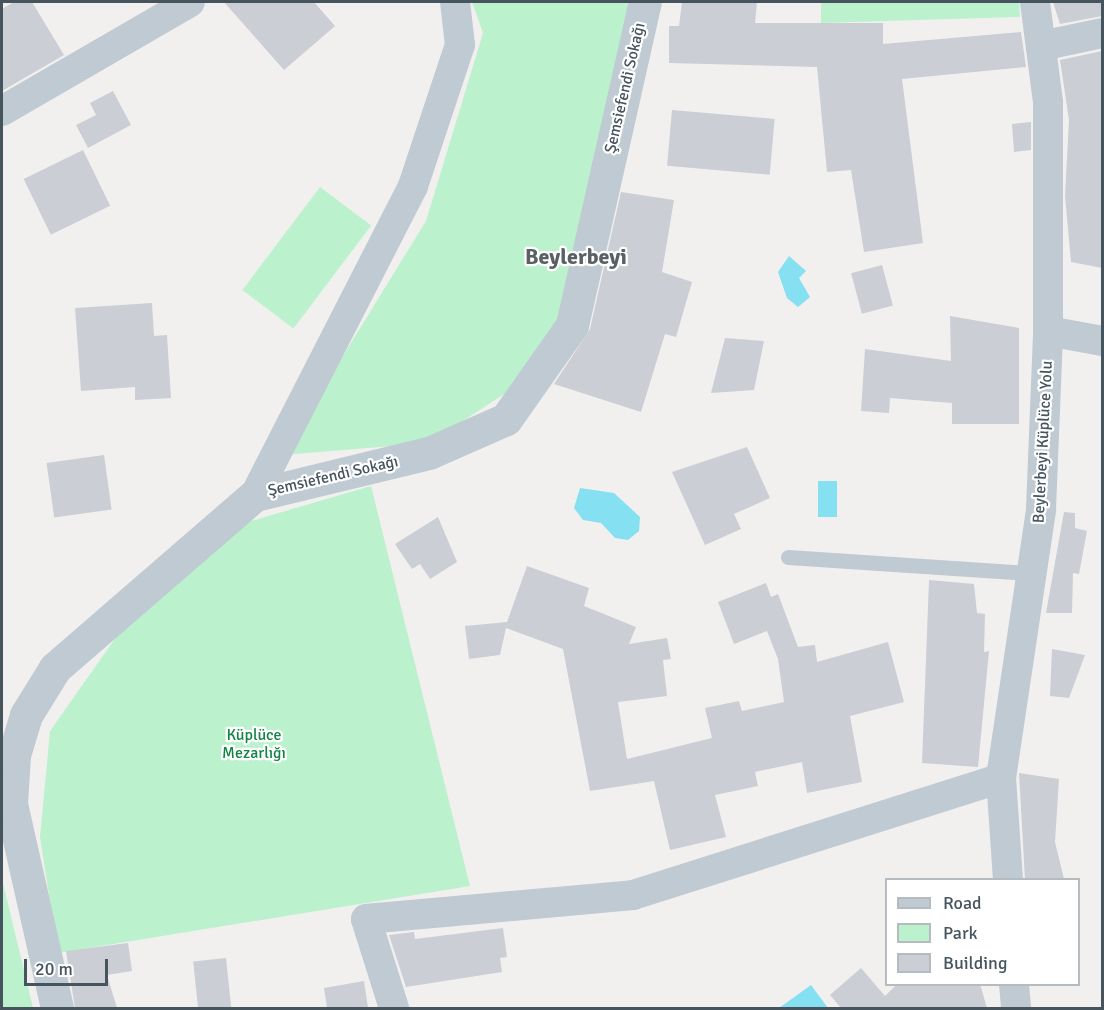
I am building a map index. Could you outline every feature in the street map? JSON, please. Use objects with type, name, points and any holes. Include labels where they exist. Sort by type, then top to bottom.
[{"type":"street","points":[[2,111],[190,2]]},
{"type":"street","points":[[255,495],[413,186],[460,45],[455,2]]},
{"type":"street","name":"Şemsiefendi Sokağı","points":[[57,1008],[11,804],[14,755],[26,715],[55,668],[255,495],[429,453],[506,419],[572,325],[645,2]]},
{"type":"street","name":"Beylerbeyi Küplüce Yolu","points":[[1008,878],[1001,778],[1041,509],[1048,331],[1048,102],[1035,2]]},
{"type":"street","points":[[1041,46],[1102,33]]},
{"type":"street","points":[[1048,331],[1102,341]]},
{"type":"street","points":[[394,1008],[366,919],[633,895],[1001,778]]},
{"type":"street","points":[[1014,986],[1016,1008]]},
{"type":"lane","points":[[788,557],[1032,573]]},
{"type":"green space","points":[[472,2],[645,2],[577,268],[538,372],[429,443],[282,455],[426,221],[483,33]]},
{"type":"green space","points":[[821,2],[1019,2],[1020,17],[821,23]]},
{"type":"green space","points":[[320,187],[371,226],[293,329],[242,290]]},
{"type":"green space","name":"Küplüce Mezarlığı","points":[[371,486],[470,886],[58,953],[40,837],[50,731],[131,616],[234,526]]},
{"type":"green space","points":[[2,879],[33,1008],[2,1008]]},
{"type":"water","points":[[789,256],[806,271],[799,278],[810,297],[798,307],[787,298],[778,272]]},
{"type":"water","points":[[818,481],[837,481],[837,517],[818,517]]},
{"type":"water","points":[[580,488],[614,493],[640,517],[639,531],[628,540],[615,538],[601,523],[583,520],[574,508]]},
{"type":"water","points":[[811,985],[828,1008],[779,1008]]},
{"type":"building","points":[[14,2],[32,2],[64,55],[2,91],[2,9]]},
{"type":"building","points":[[224,2],[314,2],[335,26],[284,70]]},
{"type":"building","points":[[682,2],[757,2],[755,23],[883,23],[883,44],[1021,32],[1026,67],[902,79],[923,243],[864,252],[851,170],[827,172],[817,67],[669,63],[669,26],[679,26]]},
{"type":"building","points":[[1053,2],[1102,2],[1102,16],[1060,24]]},
{"type":"building","points":[[1102,51],[1102,268],[1071,262],[1065,196],[1069,120],[1060,60]]},
{"type":"building","points":[[113,91],[131,125],[88,148],[76,125],[96,115],[90,103]]},
{"type":"building","points":[[672,110],[775,119],[770,175],[667,166]]},
{"type":"building","points":[[1031,122],[1031,150],[1014,152],[1012,124]]},
{"type":"building","points":[[83,150],[110,206],[51,235],[24,179]]},
{"type":"building","points":[[621,192],[674,200],[662,272],[692,282],[676,337],[665,334],[641,412],[554,384],[590,329]]},
{"type":"building","points":[[882,265],[893,306],[862,314],[851,273]]},
{"type":"building","points":[[152,303],[154,336],[167,335],[171,398],[135,400],[135,387],[81,391],[75,308]]},
{"type":"building","points":[[950,316],[1019,328],[1019,424],[952,424],[952,403],[890,398],[889,413],[861,411],[865,349],[951,361]]},
{"type":"building","points":[[725,338],[764,341],[754,390],[711,393]]},
{"type":"building","points":[[747,447],[770,498],[734,514],[741,529],[705,545],[672,472]]},
{"type":"building","points":[[104,455],[112,509],[54,518],[47,463]]},
{"type":"building","points":[[1064,512],[1075,513],[1075,528],[1087,531],[1079,574],[1073,573],[1072,613],[1046,613]]},
{"type":"building","points":[[438,517],[457,562],[430,579],[420,564],[412,569],[395,544]]},
{"type":"building","points":[[527,566],[589,588],[584,606],[636,627],[629,644],[667,638],[671,659],[663,660],[667,696],[618,702],[627,759],[712,738],[705,708],[739,701],[742,711],[784,702],[778,659],[767,631],[734,644],[718,602],[766,583],[771,597],[778,594],[798,647],[815,645],[817,662],[888,642],[904,702],[850,716],[862,782],[807,793],[802,762],[755,772],[758,786],[715,795],[726,837],[670,850],[654,781],[590,791],[563,649],[506,628],[500,655],[469,659],[465,626],[507,622]]},
{"type":"building","points":[[929,580],[974,584],[977,613],[985,614],[984,652],[989,651],[978,767],[922,763]]},
{"type":"building","points":[[1052,649],[1085,655],[1069,698],[1050,696]]},
{"type":"building","points":[[1019,773],[1059,779],[1055,842],[1064,878],[1025,878]]},
{"type":"building","points":[[503,928],[507,957],[500,958],[502,972],[406,987],[389,935],[414,932],[415,939]]},
{"type":"building","points":[[128,943],[132,971],[107,975],[117,1008],[75,1008],[66,951]]},
{"type":"building","points":[[226,958],[231,1008],[198,1008],[193,961]]},
{"type":"building","points":[[861,968],[885,996],[895,986],[981,986],[987,1008],[841,1008],[830,995]]},
{"type":"building","points":[[364,981],[368,1008],[327,1008],[324,988]]},
{"type":"district","name":"Beylerbeyi","points":[[576,257]]}]
